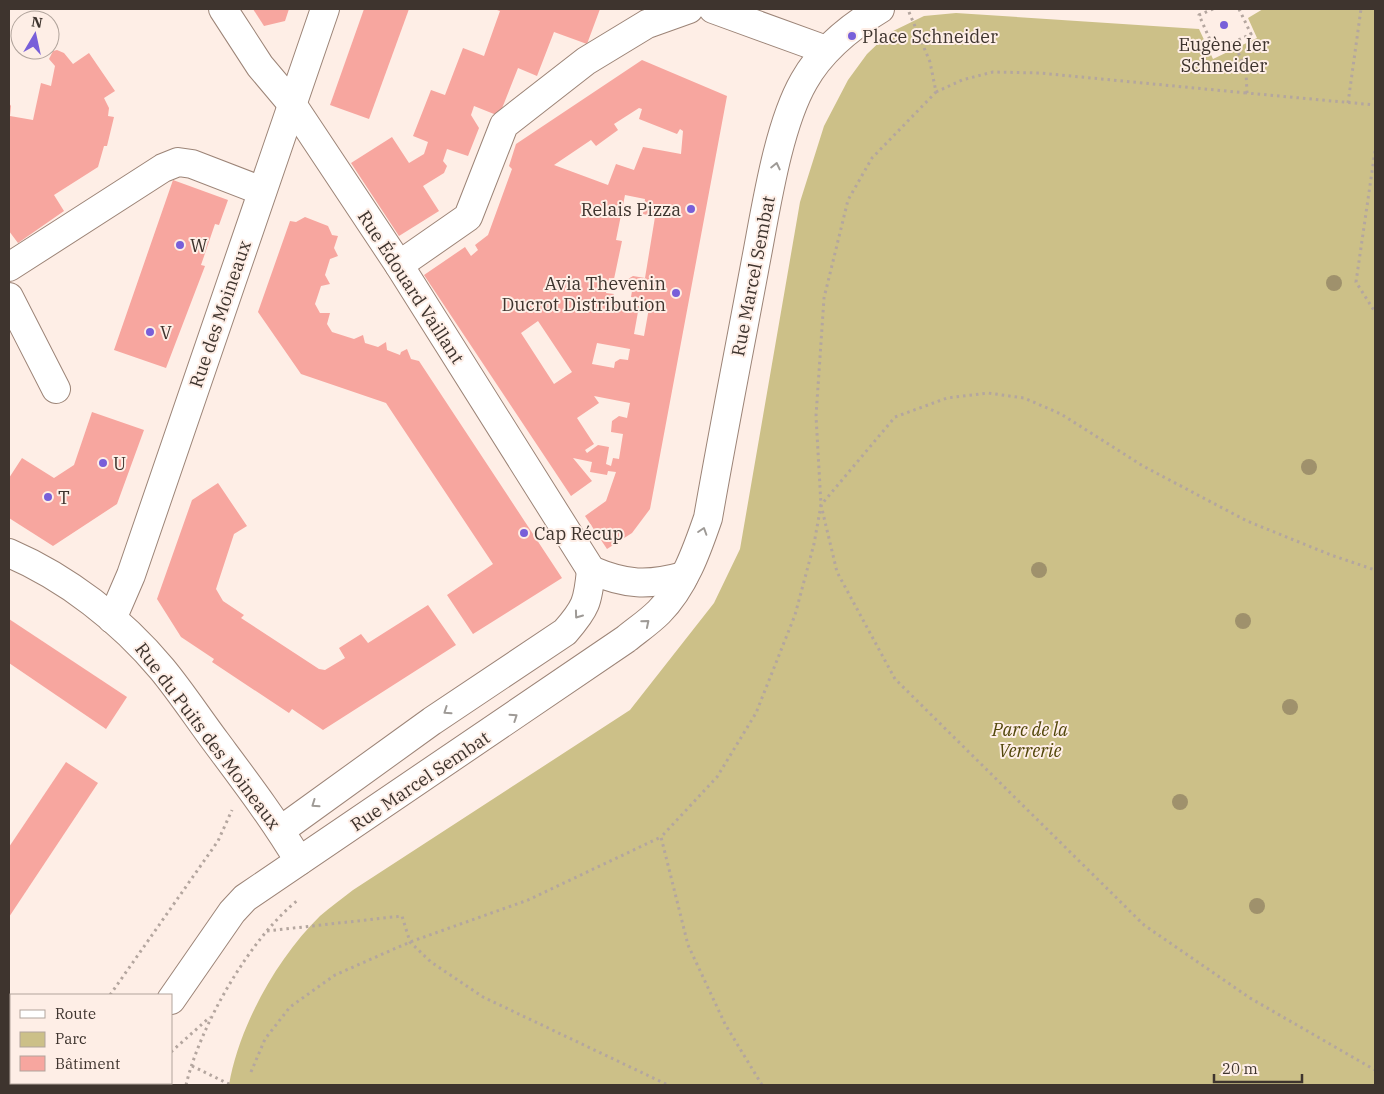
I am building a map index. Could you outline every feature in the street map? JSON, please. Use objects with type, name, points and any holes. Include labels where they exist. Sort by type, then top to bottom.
[{"type":"street","name":"Rue Édouard Vaillant","points":[[223,9],[260,66],[292,104],[399,265],[591,570]]},
{"type":"street","name":"Rue des Moineaux","points":[[112,618],[131,575],[325,9]]},
{"type":"street","points":[[399,265],[468,217],[504,125],[586,61],[647,24],[688,9]]},
{"type":"street","points":[[713,9],[826,50]]},
{"type":"street","name":"Rue Marcel Sembat","points":[[172,999],[232,912],[245,898],[345,832],[626,639],[660,611],[684,576],[697,549],[708,518],[765,211],[785,126],[804,81],[826,50],[855,24],[880,9]]},
{"type":"street","points":[[9,267],[163,168],[178,162],[192,164],[262,191]]},
{"type":"street","points":[[9,297],[56,389]]},
{"type":"street","name":"Rue du Puits des Moineaux","points":[[9,553],[29,562],[65,583],[112,618],[162,670],[281,830],[299,861]]},
{"type":"street","points":[[281,830],[432,721],[565,632],[581,614],[589,598],[591,570],[622,582],[645,584],[684,576]]},
{"type":"path","points":[[1213,9],[1199,16],[1215,51],[1251,34],[1239,9]]},
{"type":"path","points":[[1348,103],[1361,9]]},
{"type":"path","points":[[909,12],[930,62],[936,92]]},
{"type":"path","points":[[1234,42],[1246,72],[1247,92]]},
{"type":"path","points":[[1375,105],[1040,73],[994,72],[962,80],[936,92],[872,158],[848,200],[824,298],[816,416],[821,505],[837,572],[895,679],[1144,925],[1250,998],[1375,1070]]},
{"type":"path","points":[[1375,151],[1356,282],[1375,312]]},
{"type":"path","points":[[250,1072],[265,1039],[290,1007],[335,975],[410,942],[528,900],[661,837],[716,778],[756,713],[796,614],[814,544],[821,505],[895,417],[947,398],[988,393],[1024,398],[1061,414],[1143,466],[1247,521],[1330,555],[1375,570]]},
{"type":"path","points":[[111,994],[218,842],[234,806]]},
{"type":"path","points":[[661,837],[688,944],[725,1024],[762,1085]]},
{"type":"path","points":[[186,1085],[211,1017],[240,969],[267,931],[302,897]]},
{"type":"path","points":[[267,931],[402,916],[410,942],[431,962],[484,997],[668,1085]]},
{"type":"path","points":[[172,1051],[211,1017]]},
{"type":"path","points":[[192,1066],[231,1085]]},
{"type":"green space","name":"Parc de la Verrerie","points":[[1263,9],[1375,9],[1375,1085],[229,1085],[241,1040],[262,994],[289,952],[320,916],[353,890],[630,710],[714,603],[740,549],[800,202],[824,126],[848,80],[867,54],[889,33],[924,16],[956,13],[1199,29],[1213,59],[1257,38],[1248,18]]},
{"type":"building","points":[[253,9],[289,9],[285,21],[264,26]]},
{"type":"building","points":[[364,9],[409,9],[369,119],[330,105]]},
{"type":"building","points":[[494,9],[600,9],[587,44],[554,32],[537,76],[518,68],[499,116],[474,106],[471,115],[479,128],[468,156],[447,149],[443,161],[447,166],[444,173],[423,186],[439,211],[399,236],[351,163],[392,137],[409,163],[424,154],[428,142],[413,136],[431,90],[445,95],[463,48],[484,56],[500,11]]},
{"type":"building","points":[[60,51],[64,53],[73,64],[89,53],[115,91],[104,98],[109,108],[108,116],[114,117],[107,146],[104,146],[98,167],[54,195],[64,211],[18,243],[9,231],[9,103],[11,106],[10,116],[33,120],[41,83],[51,86],[55,66],[50,60],[60,60]]},
{"type":"building","points":[[642,60],[727,96],[650,509],[632,533],[607,549],[585,516],[606,501],[616,472],[608,471],[607,475],[590,472],[592,462],[573,458],[592,481],[571,496],[424,275],[465,247],[471,256],[478,250],[475,245],[488,235],[512,169],[509,166],[516,144]],"holes":[[[639,108],[642,109],[639,119],[677,134],[680,129],[683,131],[681,154],[643,147],[634,170],[616,164],[608,185],[554,165],[591,140],[596,146],[618,130],[614,124]],[[625,195],[645,199],[643,214],[655,217],[645,278],[633,276],[628,279],[626,286],[632,291],[631,297],[641,298],[639,306],[612,302],[614,294],[606,293],[609,278],[614,279],[622,241],[616,240]],[[639,306],[649,308],[644,336],[634,334]],[[538,321],[572,372],[554,384],[521,333]],[[597,343],[630,349],[628,360],[620,359],[615,362],[614,368],[592,364]],[[594,396],[630,403],[627,418],[619,416],[612,421],[611,432],[623,434],[619,459],[613,458],[611,466],[606,464],[609,447],[598,445],[587,453],[585,450],[594,444],[577,418],[599,403]]]},
{"type":"building","points":[[173,180],[228,200],[219,225],[215,224],[201,265],[205,266],[166,368],[114,350]]},
{"type":"building","points":[[305,217],[328,226],[332,235],[338,236],[334,248],[338,256],[330,259],[325,275],[330,284],[321,286],[315,304],[320,313],[330,313],[327,324],[332,332],[354,339],[363,335],[365,343],[378,347],[386,342],[387,350],[400,355],[401,352],[407,349],[411,359],[419,361],[562,578],[473,634],[447,595],[493,564],[386,403],[301,374],[258,312],[290,221],[296,222]]},
{"type":"building","points":[[92,412],[144,430],[117,504],[53,546],[9,518],[9,478],[22,458],[54,478],[74,465]]},
{"type":"building","points":[[218,483],[247,526],[234,534],[216,589],[223,601],[244,615],[241,618],[319,669],[325,670],[345,658],[339,648],[361,634],[368,643],[428,605],[456,645],[323,730],[292,709],[289,713],[212,662],[214,659],[181,637],[157,599],[192,500]]},
{"type":"building","points":[[9,619],[127,697],[106,729],[9,663]]},
{"type":"building","points":[[66,762],[98,783],[9,917],[9,847]]},
{"type":"place","name":"Eugène Ier Schneider","points":[[1224,25]]},
{"type":"place","name":"Place Schneider","points":[[852,36]]},
{"type":"place","name":"Relais Pizza","points":[[691,209]]},
{"type":"place","name":"W","points":[[180,245]]},
{"type":"place","name":"Avia Thevenin Ducrot Distribution","points":[[676,293]]},
{"type":"place","name":"V","points":[[150,332]]},
{"type":"place","name":"U","points":[[103,463]]},
{"type":"place","name":"T","points":[[48,497]]},
{"type":"place","name":"Cap Récup","points":[[524,533]]}]
